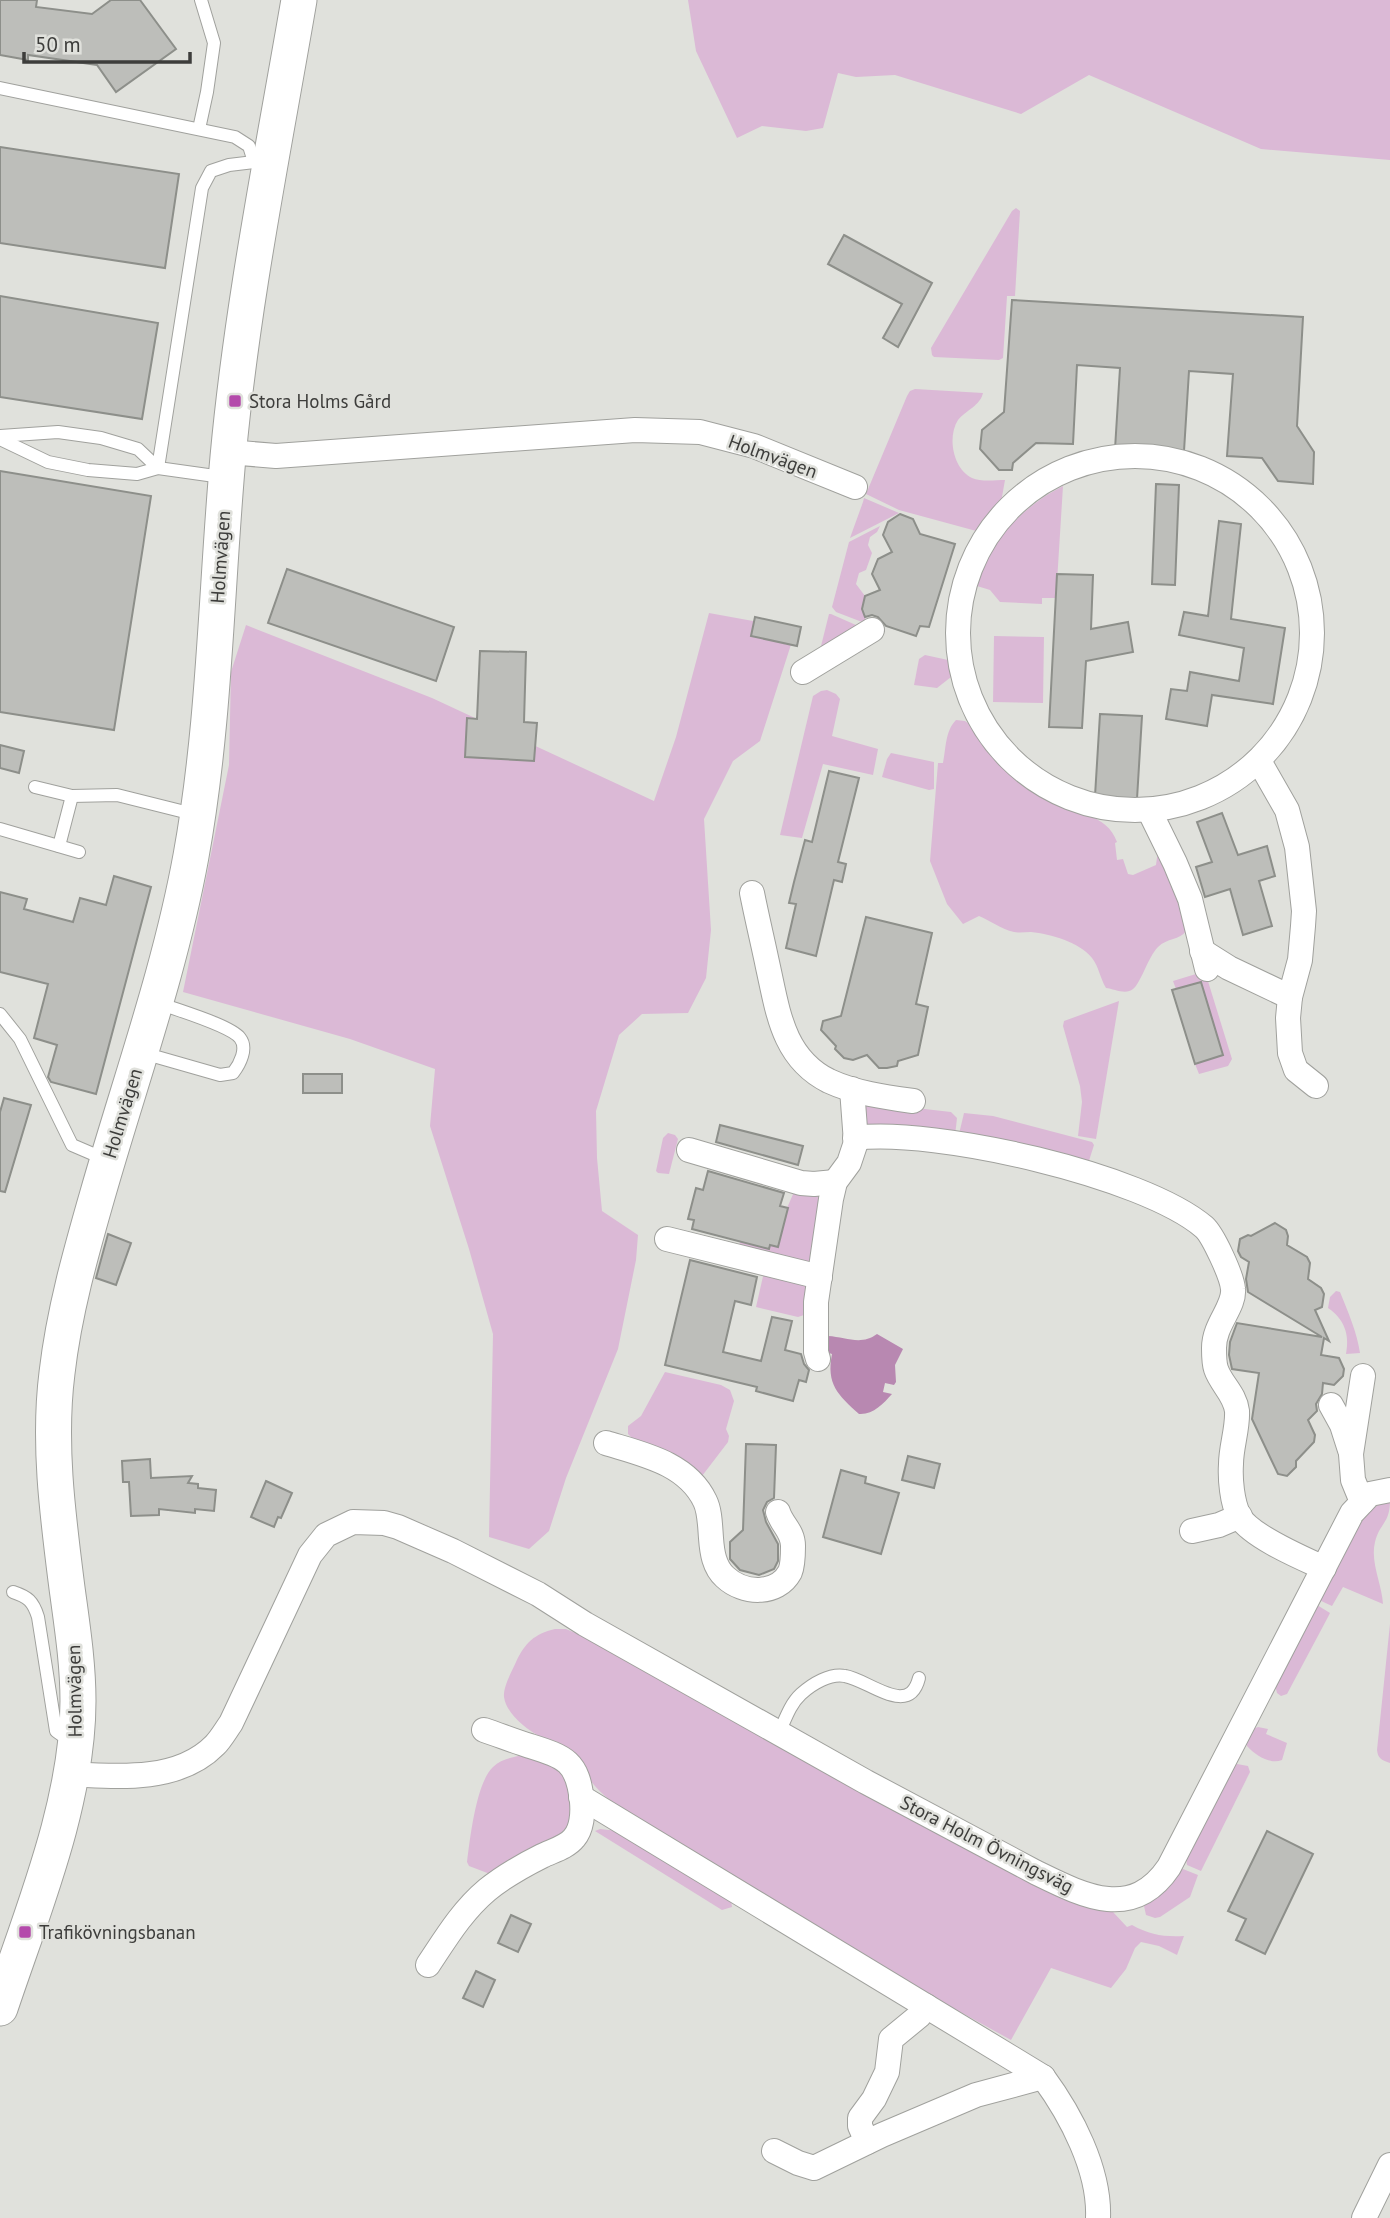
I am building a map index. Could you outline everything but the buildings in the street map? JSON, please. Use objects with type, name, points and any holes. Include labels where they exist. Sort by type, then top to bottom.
[{"type":"street","name":"Holmvägen","points":[[3,1989],[42,1880],[62,1814],[76,1738],[78,1680],[60,1538],[54,1462],[56,1379],[61,1341],[78,1262],[141,1052],[184,892],[197,816],[211,700],[227,465],[262,163],[299,0]]},
{"type":"street","name":"Holmvägen","points":[[227,465],[276,456],[635,430],[700,432],[754,446],[855,487]]},
{"type":"street","points":[[1147,456],[1174,460],[1200,468],[1247,495],[1283,536],[1296,559],[1306,585],[1313,639],[1310,666],[1297,705],[1276,740],[1259,761],[1241,776],[1201,798],[1149,810],[1094,806],[1068,798],[1021,769],[1002,750],[979,716],[964,680],[959,654],[958,622],[966,581],[974,559],[1001,517],[1043,482],[1067,469],[1106,458],[1147,456]]},
{"type":"street","points":[[803,672],[872,630]]},
{"type":"street","points":[[1259,761],[1287,810],[1297,847],[1304,911],[1300,960],[1290,997],[1288,1017],[1290,1052],[1296,1070],[1316,1086]]},
{"type":"street","points":[[1149,810],[1185,887],[1205,960],[1290,997]]},
{"type":"street","points":[[752,893],[783,1032],[793,1051],[826,1079],[871,1095],[913,1101]]},
{"type":"street","points":[[818,1359],[815,1323],[835,1182],[849,1163],[855,1138],[852,1089]]},
{"type":"street","points":[[855,1138],[886,1135],[957,1143],[996,1150],[1089,1174],[1172,1206],[1206,1229],[1215,1241],[1233,1288],[1231,1304],[1215,1333],[1214,1349],[1216,1368],[1231,1393],[1237,1412],[1231,1465],[1240,1516],[1247,1526],[1275,1544],[1324,1568]]},
{"type":"street","points":[[689,1150],[801,1183],[835,1182]]},
{"type":"street","points":[[667,1239],[820,1277]]},
{"type":"street","points":[[1351,1454],[1363,1376]]},
{"type":"street","points":[[1331,1405],[1342,1425],[1351,1454],[1353,1480],[1362,1502],[1370,1494],[1390,1490]]},
{"type":"street","points":[[606,1443],[653,1457],[669,1465],[698,1489],[706,1502],[716,1567],[725,1577],[744,1588],[771,1589],[785,1579],[792,1569],[792,1535],[778,1512]]},
{"type":"street","name":"Stora Holm Övningsväg","points":[[71,1774],[149,1775],[198,1759],[216,1744],[231,1723],[310,1555],[326,1535],[353,1522],[367,1521],[391,1525],[453,1551],[538,1594],[585,1624],[866,1782],[1061,1885],[1100,1899],[1127,1898],[1146,1892],[1160,1881],[1169,1867],[1352,1513],[1362,1502]]},
{"type":"street","points":[[1192,1531],[1219,1525],[1240,1516]]},
{"type":"street","points":[[428,1965],[456,1923],[489,1889],[574,1839],[580,1826],[580,1787],[564,1759],[552,1752],[484,1730]]},
{"type":"street","points":[[581,1797],[1043,2077],[1061,2101],[1093,2169],[1099,2200],[1098,2218]]},
{"type":"street","points":[[867,2142],[860,2126],[860,2118],[874,2099],[887,2071],[891,2039],[919,2016],[926,2006]]},
{"type":"street","points":[[774,2151],[814,2168],[976,2095],[1043,2077]]},
{"type":"street","points":[[1364,2218],[1390,2165]]},
{"type":"lane","points":[[199,129],[214,43],[201,0]]},
{"type":"lane","points":[[0,88],[234,137],[249,146],[262,163]]},
{"type":"lane","points":[[158,468],[202,188],[211,172],[229,165],[262,163]]},
{"type":"lane","points":[[0,438],[58,432],[101,438],[138,449],[158,468]]},
{"type":"lane","points":[[0,438],[48,462],[88,470],[137,474],[158,468],[227,465]]},
{"type":"lane","points":[[35,787],[72,796],[117,795],[197,816]]},
{"type":"lane","points":[[59,846],[72,796]]},
{"type":"lane","points":[[0,830],[79,852]]},
{"type":"lane","points":[[141,1052],[220,1075],[233,1073],[244,1049],[241,1039],[230,1030],[155,1002]]},
{"type":"lane","points":[[0,1014],[20,1039],[72,1145],[107,1161]]},
{"type":"lane","points":[[12,1592],[27,1597],[34,1605],[38,1617],[56,1731],[63,1736],[76,1738]]},
{"type":"lane","points":[[779,1733],[799,1696],[825,1678],[845,1676],[894,1696],[905,1697],[917,1687],[919,1678]]},
{"type":"shaded area","points":[[688,0],[1390,0],[1390,160],[1261,149],[1089,75],[1021,114],[895,75],[856,77],[838,73],[823,128],[806,131],[762,126],[737,138],[696,51]]},
{"type":"shaded area","points":[[1016,208],[1020,211],[1015,296],[1007,296],[1003,358],[934,357],[931,348]]},
{"type":"shaded area","points":[[915,389],[983,393],[976,405],[958,420],[953,435],[956,460],[965,474],[980,480],[1005,480],[1000,508],[980,532],[899,510],[866,494],[907,396]]},
{"type":"shaded area","points":[[1063,486],[1056,598],[1042,598],[1042,604],[1000,602],[990,590],[977,586],[989,555],[998,540],[1021,515]]},
{"type":"shaded area","points":[[864,498],[899,513],[850,538],[863,502]]},
{"type":"shaded area","points":[[880,526],[870,537],[868,545],[872,553],[866,570],[859,573],[856,584],[865,596],[862,609],[866,620],[862,622],[836,612],[832,607],[849,542]]},
{"type":"shaded area","points":[[709,613],[796,629],[760,741],[733,761],[704,819],[711,930],[706,978],[688,1013],[642,1014],[619,1035],[596,1111],[602,1211],[638,1235],[636,1260],[618,1349],[566,1478],[549,1531],[529,1549],[489,1537],[493,1334],[430,1126],[435,1069],[350,1039],[183,992],[229,765],[231,672],[246,625],[432,698],[654,801],[676,737]]},
{"type":"shaded area","points":[[831,614],[865,629],[820,650]]},
{"type":"shaded area","points":[[994,636],[1044,637],[1043,703],[993,702]]},
{"type":"shaded area","points":[[925,655],[948,660],[951,677],[937,688],[914,685],[919,659]]},
{"type":"shaded area","points":[[827,690],[840,699],[832,736],[878,749],[873,775],[823,764],[802,838],[780,835],[813,696]]},
{"type":"shaded area","points":[[956,720],[969,724],[997,760],[1031,791],[1050,802],[1106,825],[1117,842],[1117,860],[1123,859],[1128,874],[1133,875],[1156,865],[1158,850],[1174,875],[1186,931],[1158,947],[1139,981],[1130,991],[1106,988],[1092,958],[1072,943],[1047,935],[1009,931],[979,916],[963,924],[947,904],[930,861],[938,763],[943,763],[948,735]]},
{"type":"shaded area","points":[[891,753],[934,762],[934,789],[882,777]]},
{"type":"shaded area","points":[[1196,974],[1207,978],[1232,1059],[1228,1066],[1199,1074],[1195,1064],[1223,1055],[1201,982],[1176,989],[1173,981]]},
{"type":"shaded area","points":[[1119,1001],[1096,1139],[1078,1136],[1082,1102],[1064,1021]]},
{"type":"shaded area","points":[[863,1102],[951,1112],[957,1118],[955,1136],[870,1130],[860,1112]]},
{"type":"shaded area","points":[[964,1113],[993,1116],[1092,1142],[1094,1145],[1087,1167],[959,1134]]},
{"type":"shaded area","points":[[668,1133],[678,1139],[669,1174],[658,1173],[656,1171],[663,1138]]},
{"type":"shaded area","points":[[822,1189],[811,1264],[738,1251],[740,1242],[769,1249],[794,1192]]},
{"type":"shaded area","points":[[764,1272],[807,1286],[804,1315],[798,1317],[756,1307]]},
{"type":"shaded area","points":[[1336,1291],[1340,1292],[1349,1315],[1360,1353],[1346,1354],[1344,1328],[1338,1317],[1328,1308],[1330,1297]]},
{"type":"shaded area","points":[[877,1334],[903,1349],[895,1365],[896,1382],[894,1385],[885,1383],[883,1392],[892,1394],[881,1405],[869,1413],[859,1414],[840,1395],[832,1381],[832,1354],[826,1352],[828,1336],[865,1340]]},
{"type":"shaded area","points":[[665,1372],[721,1385],[730,1390],[734,1401],[726,1429],[728,1442],[702,1476],[628,1434],[628,1426],[641,1416]]},
{"type":"shaded area","points":[[1390,1500],[1387,1519],[1377,1535],[1374,1550],[1383,1604],[1343,1587],[1332,1606],[1319,1600],[1361,1519],[1379,1504]]},
{"type":"shaded area","points":[[1317,1605],[1330,1613],[1287,1694],[1281,1696],[1275,1685]]},
{"type":"shaded area","points":[[1390,1624],[1390,1763],[1381,1759],[1377,1750]]},
{"type":"shaded area","points":[[555,1629],[566,1629],[587,1638],[1113,1912],[1127,1927],[1132,1925],[1157,1935],[1184,1936],[1177,1955],[1159,1946],[1141,1942],[1135,1948],[1126,1969],[1111,1988],[1051,1968],[1011,2040],[888,1972],[635,1819],[600,1791],[564,1746],[539,1736],[523,1725],[508,1709],[504,1697],[506,1684],[519,1655],[527,1645],[541,1634]]},
{"type":"shaded area","points":[[1253,1729],[1268,1729],[1266,1734],[1287,1743],[1282,1760],[1263,1758],[1247,1746]]},
{"type":"shaded area","points":[[518,1756],[550,1764],[565,1778],[572,1798],[571,1817],[565,1829],[550,1841],[490,1874],[469,1866],[467,1862],[475,1812],[482,1785],[493,1767]]},
{"type":"shaded area","points":[[1237,1764],[1248,1766],[1250,1772],[1201,1871],[1187,1865],[1186,1858],[1232,1767]]},
{"type":"shaded area","points":[[595,1831],[618,1831],[731,1900],[732,1907],[722,1910]]},
{"type":"shaded area","points":[[1183,1869],[1198,1875],[1190,1897],[1160,1917],[1146,1915],[1144,1906],[1167,1888]]},
{"type":"place","name":"Stora Holms Gård","points":[[235,401]]},
{"type":"place","name":"Trafikövningsbanan","points":[[25,1932]]}]
